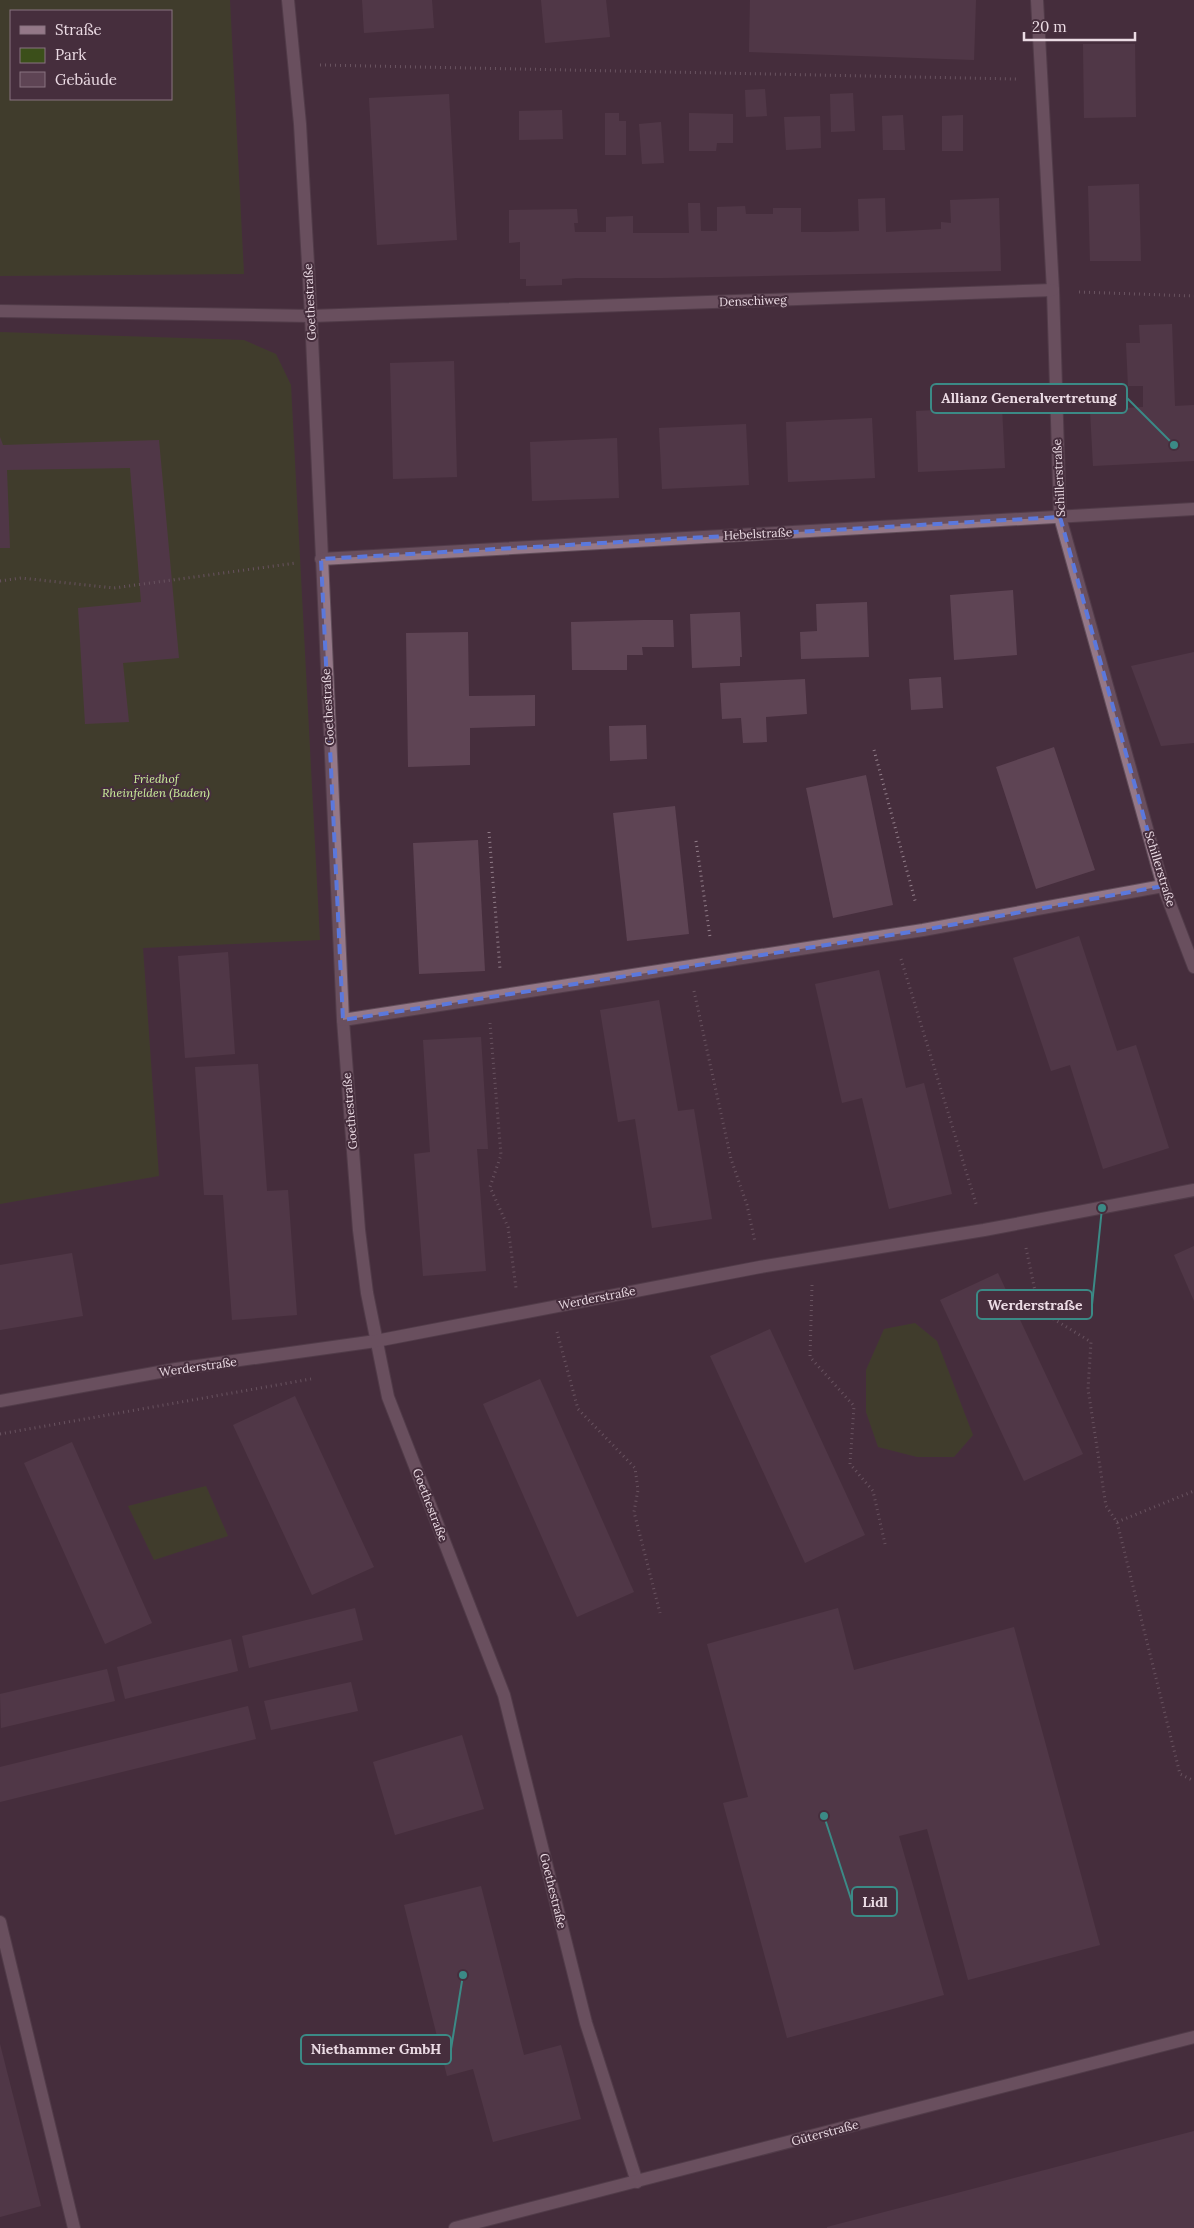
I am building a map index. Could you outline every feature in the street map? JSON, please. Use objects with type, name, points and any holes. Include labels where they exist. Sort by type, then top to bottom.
[{"type":"street","name":"Goethestraße","points":[[288,0],[300,124],[311,316],[342,1020],[366,1293],[388,1397],[504,1695],[586,2023],[636,2182]]},
{"type":"street","name":"Schillerstraße","points":[[1037,0],[1053,290],[1060,517],[1163,886],[1194,967]]},
{"type":"street","name":"Denschiweg","points":[[0,311],[311,316],[1053,290]]},
{"type":"street","name":"Hebelstraße","points":[[321,560],[1194,509]]},
{"type":"street","points":[[342,1020],[894,935],[1163,886]]},
{"type":"street","name":"Werderstraße","points":[[0,1401],[176,1369],[376,1341],[760,1267],[984,1230],[1194,1190]]},
{"type":"street","points":[[0,1922],[74,2228]]},
{"type":"street","name":"Güterstraße","points":[[455,2228],[1194,2037]]},
{"type":"path","points":[[294,65],[1042,80]]},
{"type":"path","points":[[1053,290],[1194,296]]},
{"type":"path","points":[[0,581],[21,578],[114,588],[321,560]]},
{"type":"path","points":[[874,750],[923,930]]},
{"type":"path","points":[[489,832],[502,995]]},
{"type":"path","points":[[696,841],[713,962]]},
{"type":"path","points":[[894,935],[984,1230]]},
{"type":"path","points":[[688,966],[731,1159],[747,1204],[760,1267]]},
{"type":"path","points":[[488,997],[501,1155],[490,1187],[508,1227],[520,1313]]},
{"type":"path","points":[[1027,1253],[1039,1310],[1091,1342],[1088,1389],[1106,1506],[1117,1522],[1180,1774],[1194,1781]]},
{"type":"path","points":[[813,1292],[810,1356],[854,1406],[850,1464],[873,1491],[885,1544]]},
{"type":"path","points":[[564,1356],[578,1409],[635,1468],[638,1490],[634,1512],[660,1613]]},
{"type":"path","points":[[0,1434],[319,1377]]},
{"type":"path","points":[[1117,1522],[1194,1491]]},
{"type":"highlighted area","points":[[1060,517],[1163,886],[923,930],[343,1020],[321,559]]},
{"type":"green space","points":[[0,0],[230,0],[244,274],[0,276]]},
{"type":"green space","name":"Friedhof Rheinfelden (Baden)","points":[[0,332],[244,340],[276,354],[291,385],[320,940],[143,948],[159,1176],[0,1204]]},
{"type":"green space","points":[[915,1323],[937,1341],[973,1435],[954,1457],[917,1457],[878,1447],[866,1412],[866,1370],[884,1329]]},
{"type":"green space","points":[[206,1486],[228,1536],[154,1560],[128,1506]]},
{"type":"building","points":[[362,0],[432,0],[434,28],[364,33]]},
{"type":"building","points":[[541,0],[606,0],[610,37],[545,43]]},
{"type":"building","points":[[750,0],[976,0],[974,60],[749,52]]},
{"type":"building","points":[[1083,44],[1135,44],[1136,117],[1084,118]]},
{"type":"building","points":[[765,89],[767,116],[746,117],[745,90]]},
{"type":"building","points":[[853,93],[855,131],[831,132],[830,94]]},
{"type":"building","points":[[449,94],[457,240],[377,245],[369,98]]},
{"type":"building","points":[[562,110],[563,139],[519,140],[519,111]]},
{"type":"building","points":[[605,113],[619,113],[619,121],[626,121],[626,155],[605,155]]},
{"type":"building","points":[[689,113],[733,114],[733,143],[717,143],[716,151],[689,151]]},
{"type":"building","points":[[903,115],[905,150],[883,150],[882,116]]},
{"type":"building","points":[[963,115],[963,151],[942,151],[942,116]]},
{"type":"building","points":[[820,116],[821,148],[786,150],[784,117]]},
{"type":"building","points":[[661,122],[664,163],[642,164],[639,124]]},
{"type":"building","points":[[1139,184],[1141,261],[1090,261],[1088,186]]},
{"type":"building","points":[[885,198],[886,232],[941,229],[941,222],[951,223],[950,200],[999,198],[1001,271],[576,278],[562,279],[562,285],[526,286],[526,279],[520,279],[520,242],[509,243],[509,210],[577,209],[578,223],[574,223],[575,232],[606,232],[606,217],[633,216],[633,233],[689,233],[688,203],[700,203],[701,231],[717,231],[717,207],[745,206],[746,214],[773,214],[773,208],[801,208],[801,232],[829,232],[859,231],[858,199]]},
{"type":"building","points":[[1172,324],[1175,406],[1194,405],[1194,461],[1093,466],[1090,410],[1143,407],[1143,386],[1128,386],[1126,343],[1140,343],[1139,325]]},
{"type":"building","points":[[454,361],[457,477],[393,479],[390,363]]},
{"type":"building","points":[[1002,407],[1005,468],[918,472],[916,411]]},
{"type":"building","points":[[872,418],[875,478],[788,482],[786,422]]},
{"type":"building","points":[[746,424],[749,485],[662,489],[659,428]]},
{"type":"building","points":[[0,437],[3,445],[159,440],[179,658],[123,663],[129,722],[85,724],[78,608],[141,602],[130,468],[7,470],[10,548],[0,548]]},
{"type":"building","points":[[617,438],[619,498],[532,501],[530,442]]},
{"type":"building","points":[[1013,590],[1017,655],[954,660],[950,595]]},
{"type":"building","points":[[867,602],[869,657],[801,659],[800,632],[817,631],[816,604]]},
{"type":"building","points":[[740,612],[742,657],[740,657],[740,666],[692,668],[690,614]]},
{"type":"building","points":[[673,620],[674,647],[642,647],[643,655],[627,655],[627,670],[572,670],[571,622]]},
{"type":"building","points":[[468,632],[469,696],[535,695],[535,726],[470,728],[470,765],[408,767],[406,633]]},
{"type":"building","points":[[1194,652],[1194,743],[1161,746],[1131,666]]},
{"type":"building","points":[[941,677],[943,708],[911,710],[909,679]]},
{"type":"building","points":[[805,679],[807,714],[766,717],[767,742],[743,743],[741,718],[722,719],[720,683]]},
{"type":"building","points":[[646,725],[647,759],[610,761],[609,726]]},
{"type":"building","points":[[1054,747],[1095,870],[1036,889],[996,767]]},
{"type":"building","points":[[866,775],[893,905],[833,918],[806,788]]},
{"type":"building","points":[[675,806],[689,934],[627,941],[613,813]]},
{"type":"building","points":[[478,840],[485,971],[419,974],[413,843]]},
{"type":"building","points":[[1079,936],[1117,1051],[1136,1045],[1169,1148],[1103,1169],[1070,1065],[1051,1071],[1013,958]]},
{"type":"building","points":[[228,952],[235,1054],[185,1058],[178,956]]},
{"type":"building","points":[[879,970],[906,1088],[924,1083],[952,1194],[889,1209],[862,1098],[842,1103],[815,984]]},
{"type":"building","points":[[659,1000],[678,1111],[694,1109],[712,1219],[652,1228],[635,1119],[618,1122],[600,1010]]},
{"type":"building","points":[[481,1037],[488,1149],[477,1149],[486,1271],[423,1276],[414,1154],[430,1152],[423,1040]]},
{"type":"building","points":[[258,1064],[267,1191],[288,1190],[297,1315],[232,1320],[223,1195],[204,1195],[195,1067]]},
{"type":"building","points":[[1194,1246],[1194,1301],[1174,1255]]},
{"type":"building","points":[[72,1253],[83,1316],[0,1330],[0,1265]]},
{"type":"building","points":[[998,1273],[1083,1454],[1024,1481],[940,1300]]},
{"type":"building","points":[[770,1329],[865,1535],[805,1563],[710,1356]]},
{"type":"building","points":[[540,1379],[634,1592],[577,1617],[483,1404]]},
{"type":"building","points":[[295,1396],[374,1567],[312,1595],[233,1425]]},
{"type":"building","points":[[72,1442],[152,1623],[105,1644],[24,1463]]},
{"type":"building","points":[[355,1608],[363,1640],[249,1668],[242,1636]]},
{"type":"building","points":[[838,1608],[854,1670],[1014,1627],[1100,1945],[968,1980],[927,1829],[899,1836],[944,1995],[787,2038],[723,1803],[748,1797],[707,1644]]},
{"type":"building","points":[[231,1639],[238,1671],[125,1699],[117,1667]]},
{"type":"building","points":[[107,1669],[115,1701],[1,1728],[0,1694]]},
{"type":"building","points":[[351,1682],[358,1711],[271,1730],[264,1701]]},
{"type":"building","points":[[248,1706],[256,1739],[0,1802],[0,1767]]},
{"type":"building","points":[[462,1735],[484,1809],[395,1835],[373,1762]]},
{"type":"building","points":[[481,1886],[524,2055],[561,2045],[581,2119],[493,2142],[473,2069],[447,2076],[404,1905]]},
{"type":"building","points":[[0,2044],[41,2206],[0,2217]]},
{"type":"building","points":[[1194,2131],[1194,2228],[827,2228],[827,2227]]},
{"type":"place","name":"Allianz Generalvertretung","points":[[1174,445]]},
{"type":"place","name":"Werderstraße","points":[[1102,1208]]},
{"type":"place","name":"Lidl","points":[[824,1816]]},
{"type":"place","name":"Niethammer GmbH","points":[[463,1975]]}]
